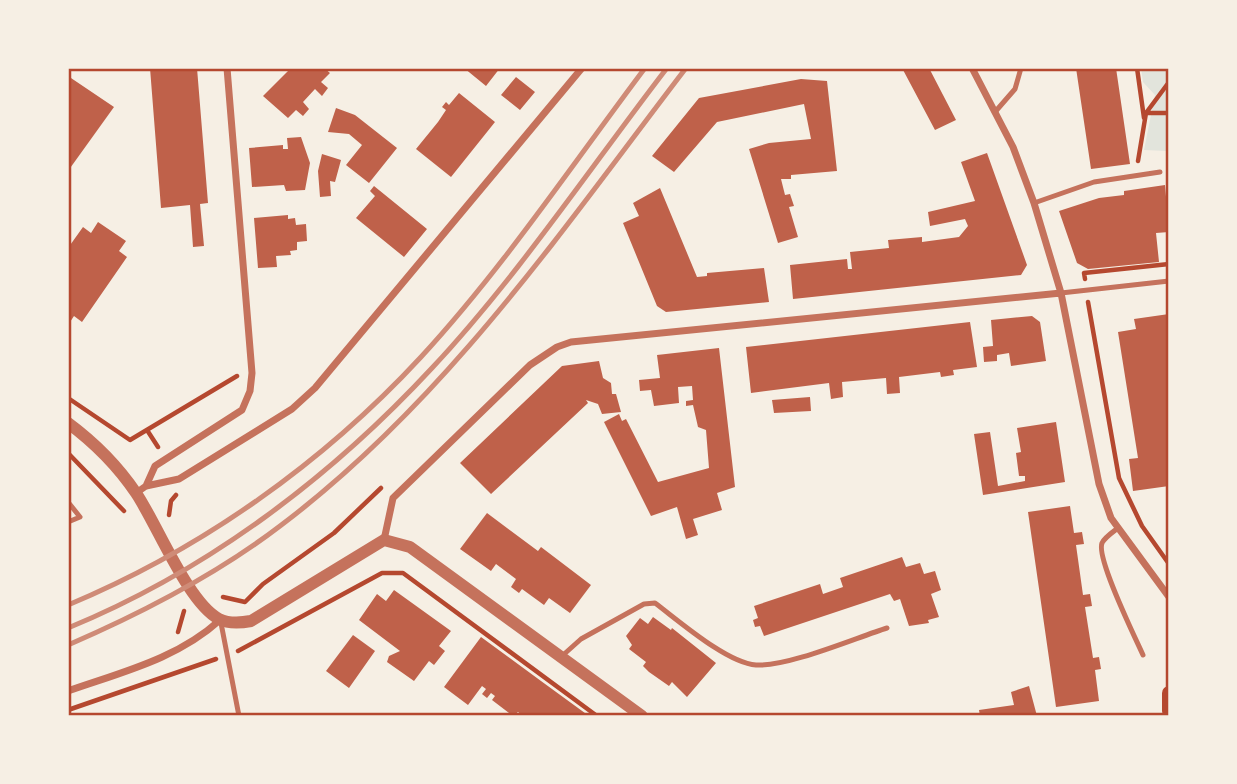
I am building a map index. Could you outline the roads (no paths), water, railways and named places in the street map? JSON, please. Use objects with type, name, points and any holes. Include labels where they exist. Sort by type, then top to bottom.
[{"type":"main road","points":[[1169,693],[1169,711]]},
{"type":"street","points":[[141,490],[155,466],[242,410],[250,391],[252,373],[227,68]]},
{"type":"street","points":[[141,490],[179,478],[292,409],[315,388],[582,68]]},
{"type":"street","points":[[972,68],[1013,147],[1034,202],[1061,293],[1099,484],[1118,528],[1169,597]]},
{"type":"street","points":[[384,540],[393,498],[530,365],[557,347],[571,342],[1061,293]]},
{"type":"street","points":[[68,423],[94,442],[141,490],[148,513],[195,595],[220,620],[237,624],[251,621],[360,551],[384,540],[410,547],[642,716]]},
{"type":"street","points":[[68,691],[163,658],[201,637],[220,620]]},
{"type":"lane","points":[[995,112],[1015,89],[1021,68]]},
{"type":"lane","points":[[1034,202],[1094,182],[1160,172]]},
{"type":"lane","points":[[1061,293],[1169,281]]},
{"type":"lane","points":[[68,502],[80,517],[68,522]]},
{"type":"lane","points":[[1118,528],[1105,539],[1101,549],[1109,576],[1143,655]]},
{"type":"lane","points":[[561,656],[581,639],[643,604],[655,603],[737,660],[756,665],[778,662],[887,628]]},
{"type":"lane","points":[[220,620],[239,716]]},
{"type":"railway","points":[[68,605],[118,583],[213,530],[302,467],[383,396],[421,357],[480,288],[645,68]]},
{"type":"railway","points":[[68,628],[169,579],[217,550],[309,484],[352,447],[464,333],[553,221],[667,68]]},
{"type":"railway","points":[[68,645],[151,606],[256,544],[340,477],[396,425],[448,369],[547,251],[686,68]]}]
